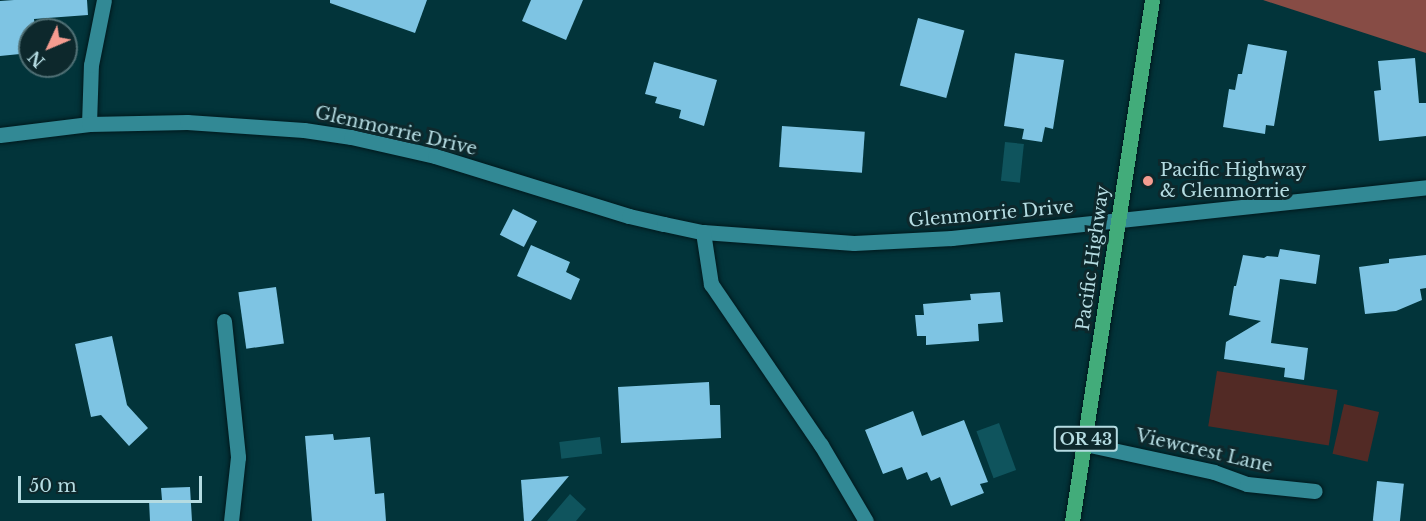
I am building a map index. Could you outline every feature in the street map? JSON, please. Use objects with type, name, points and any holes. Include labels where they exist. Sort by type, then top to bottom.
[{"type":"main road","name":"Pacific Highway","points":[[1072,521],[1152,0]]},
{"type":"street","points":[[89,124],[91,65],[104,0]]},
{"type":"street","name":"Glenmorrie Drive","points":[[0,135],[89,124],[213,122],[304,130],[351,137],[446,160],[628,216],[703,232],[854,243],[893,243],[1118,222],[1426,186]]},
{"type":"street","points":[[703,232],[711,284],[821,445],[866,521]]},
{"type":"street","points":[[224,321],[238,457],[233,518]]},
{"type":"street","name":"Viewcrest Lane","points":[[1085,444],[1214,472],[1247,484],[1315,491]]},
{"type":"shaded area","points":[[1263,0],[1426,0],[1426,53]]},
{"type":"shaded area","points":[[1217,371],[1337,390],[1329,445],[1208,426]]},
{"type":"shaded area","points":[[1344,404],[1379,412],[1368,462],[1333,454]]},
{"type":"water","points":[[1005,142],[1024,144],[1020,183],[1001,181]]},
{"type":"water","points":[[999,423],[1016,470],[994,478],[976,431]]},
{"type":"water","points":[[600,437],[602,454],[561,459],[559,442]]},
{"type":"water","points":[[570,494],[586,509],[576,521],[547,521]]},
{"type":"building","points":[[87,0],[88,15],[18,18],[18,54],[0,56],[0,1]]},
{"type":"building","points":[[330,0],[427,0],[415,33],[330,3]]},
{"type":"building","points":[[531,0],[583,0],[566,40],[522,21]]},
{"type":"building","points":[[918,18],[964,30],[946,98],[900,86]]},
{"type":"building","points":[[1248,44],[1287,51],[1274,126],[1266,125],[1265,134],[1223,127],[1229,89],[1235,90],[1238,74],[1242,74]]},
{"type":"building","points":[[1015,53],[1064,60],[1053,129],[1045,127],[1042,142],[1022,139],[1024,129],[1004,126]]},
{"type":"building","points":[[1415,58],[1419,103],[1426,103],[1426,136],[1379,141],[1374,91],[1381,90],[1378,61]]},
{"type":"building","points":[[654,62],[717,80],[704,126],[679,118],[681,110],[655,103],[657,97],[645,94]]},
{"type":"building","points":[[782,126],[865,132],[862,173],[779,167]]},
{"type":"building","points":[[513,209],[537,221],[524,247],[500,235]]},
{"type":"building","points":[[531,245],[570,262],[566,272],[580,279],[571,300],[517,276]]},
{"type":"building","points":[[1280,249],[1320,255],[1316,284],[1280,279],[1271,343],[1308,348],[1304,380],[1284,377],[1285,368],[1224,359],[1226,342],[1261,321],[1229,315],[1243,255],[1278,257]]},
{"type":"building","points":[[1426,255],[1426,288],[1420,289],[1422,300],[1396,311],[1365,314],[1359,267],[1389,263],[1389,259]]},
{"type":"building","points":[[276,287],[284,343],[246,349],[238,292]]},
{"type":"building","points":[[1000,292],[1003,322],[978,324],[979,341],[926,345],[926,336],[917,336],[915,315],[924,315],[923,304],[971,300],[970,294]]},
{"type":"building","points":[[112,336],[127,405],[148,428],[129,446],[101,415],[91,417],[75,344]]},
{"type":"building","points":[[709,382],[710,405],[720,405],[721,438],[621,443],[618,387]]},
{"type":"building","points":[[913,411],[922,436],[964,420],[988,482],[980,484],[984,493],[951,506],[940,477],[931,481],[927,472],[907,480],[902,467],[883,474],[865,430]]},
{"type":"building","points":[[333,434],[334,440],[370,437],[375,494],[384,493],[386,521],[312,521],[305,436]]},
{"type":"building","points":[[569,476],[531,521],[524,521],[521,480]]},
{"type":"building","points":[[1377,481],[1404,484],[1400,521],[1373,521]]},
{"type":"building","points":[[190,487],[192,521],[150,521],[149,500],[162,500],[161,488]]},
{"type":"place","name":"Pacific Highway & Glenmorrie","points":[[1148,181]]}]
